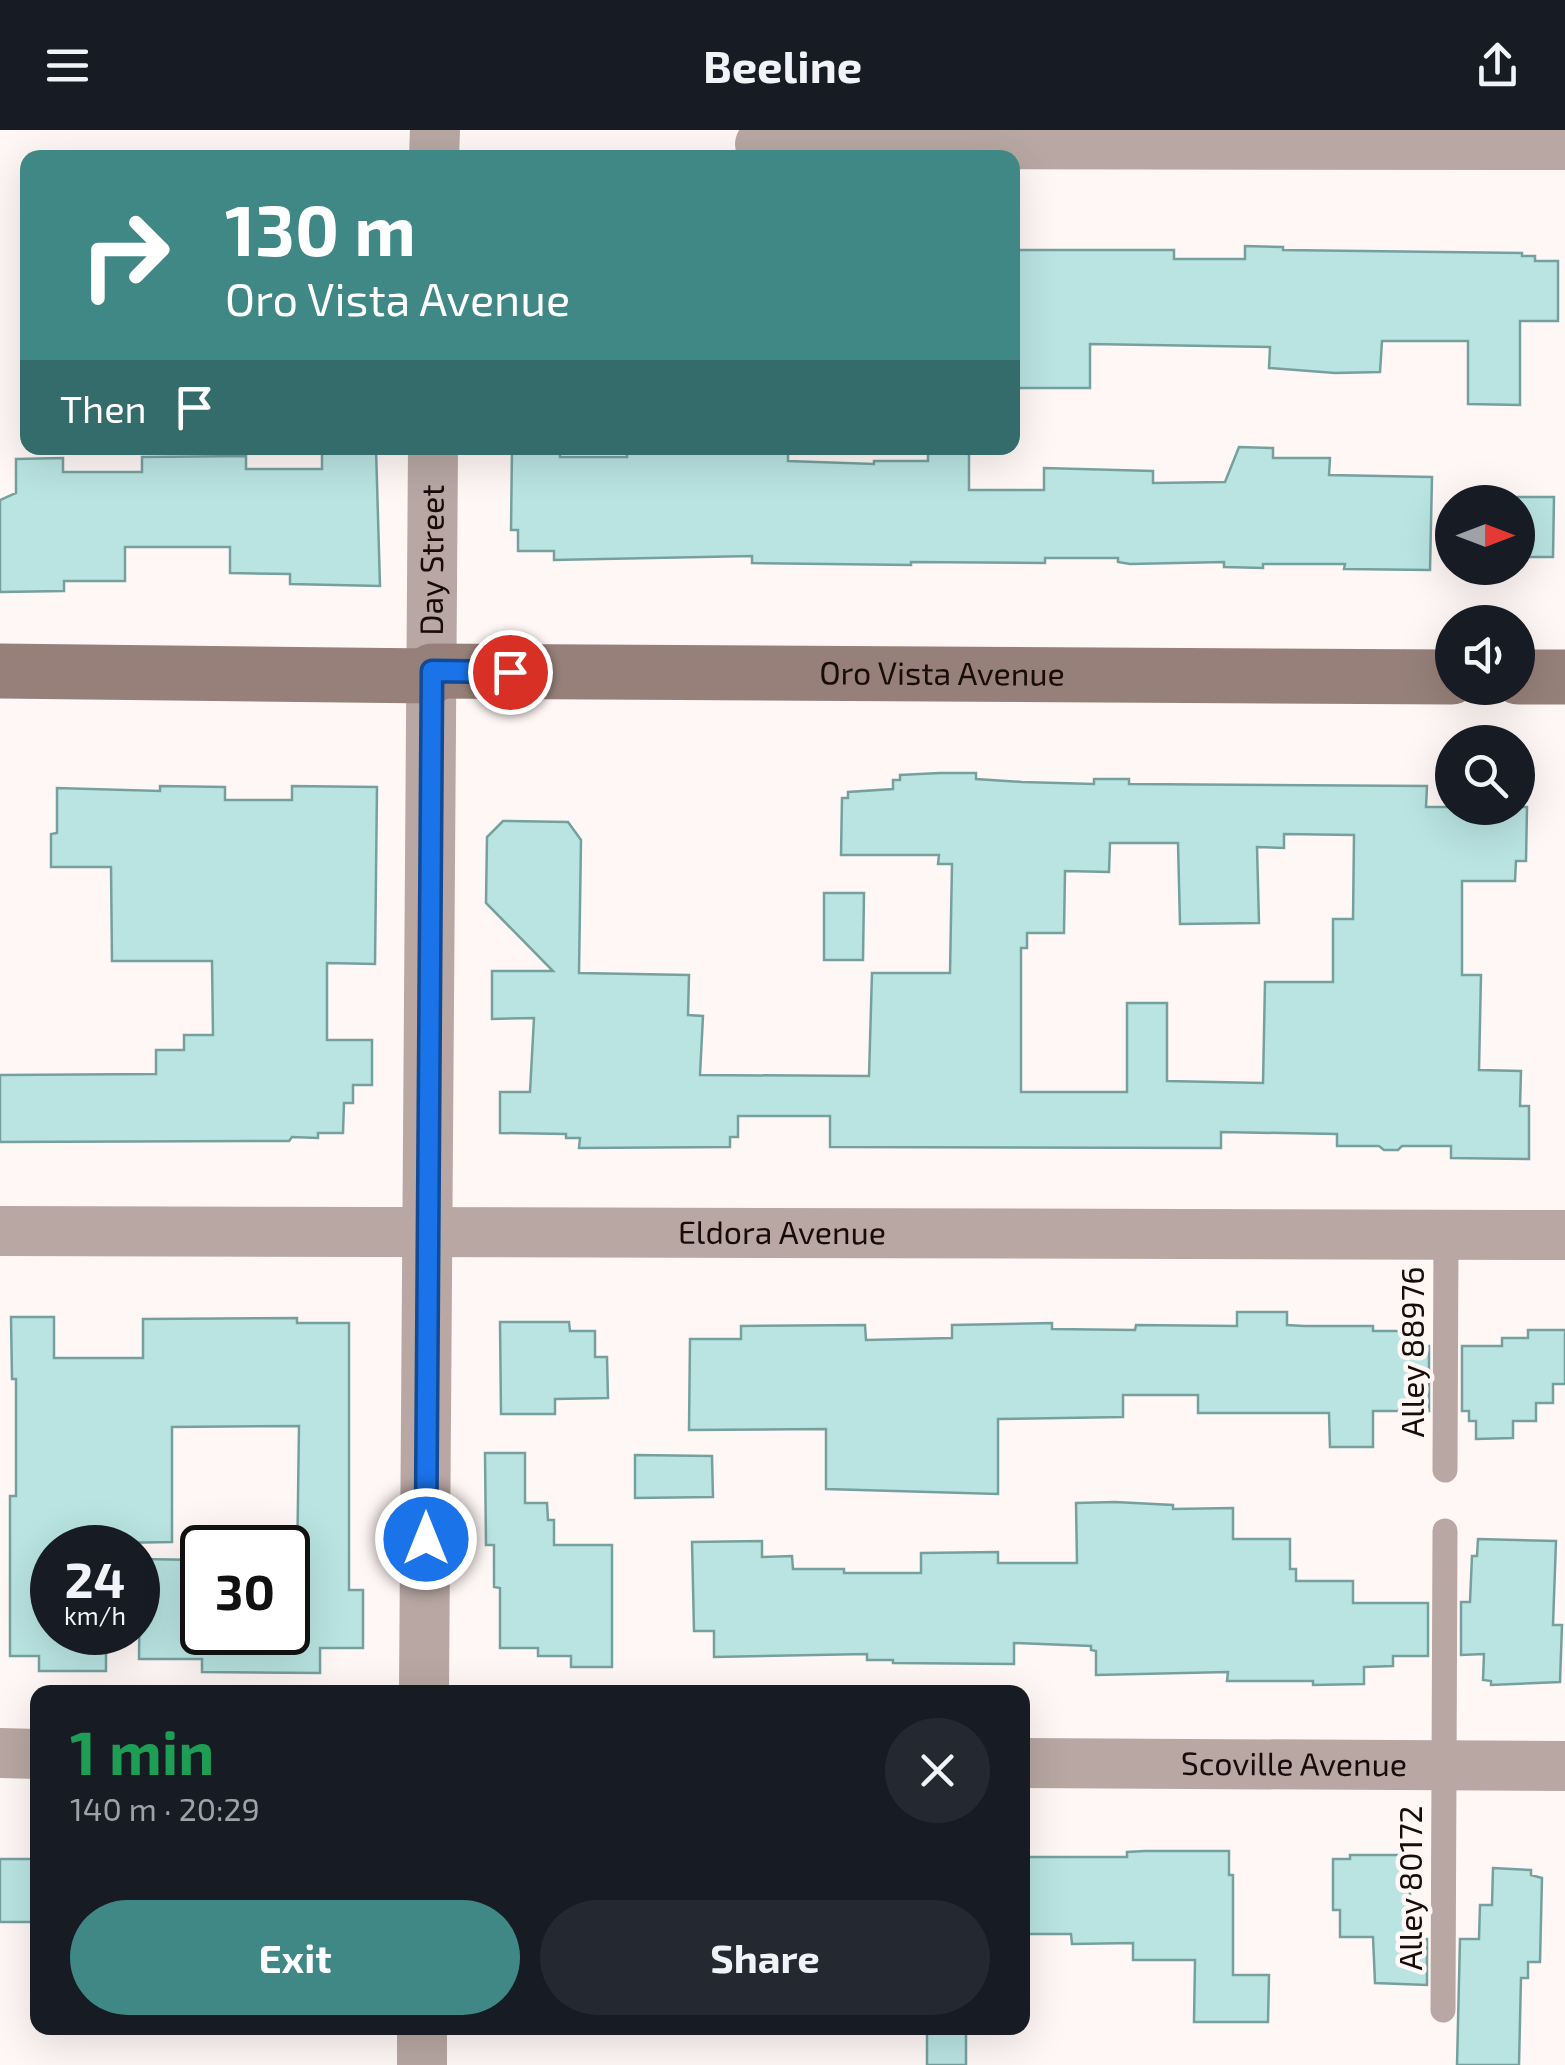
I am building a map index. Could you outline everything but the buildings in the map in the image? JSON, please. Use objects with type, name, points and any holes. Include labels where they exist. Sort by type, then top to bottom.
[{"type":"street","points":[[760,144],[1565,146]]},
{"type":"street","name":"Day Street","points":[[424,1685],[433,455]]},
{"type":"street","name":"Oro Vista Avenue","points":[[0,672],[1435,677]]},
{"type":"street","points":[[1535,677],[1565,677]]},
{"type":"street","name":"Eldora Avenue","points":[[0,1231],[1565,1235]]},
{"type":"street","points":[[0,1753],[30,1754]]},
{"type":"street","name":"Scoville Avenue","points":[[1030,1763],[1565,1766]]},
{"type":"street","points":[[422,2035],[422,2065]]},
{"type":"lane","name":"Alley 88976","points":[[1445,1470],[1446,1235]]},
{"type":"lane","points":[[1444,1766],[1445,1531]]},
{"type":"lane","name":"Alley 80172","points":[[1443,2010],[1444,1766]]},
{"type":"route","points":[[426,1539],[432,671],[510,672]]}]
